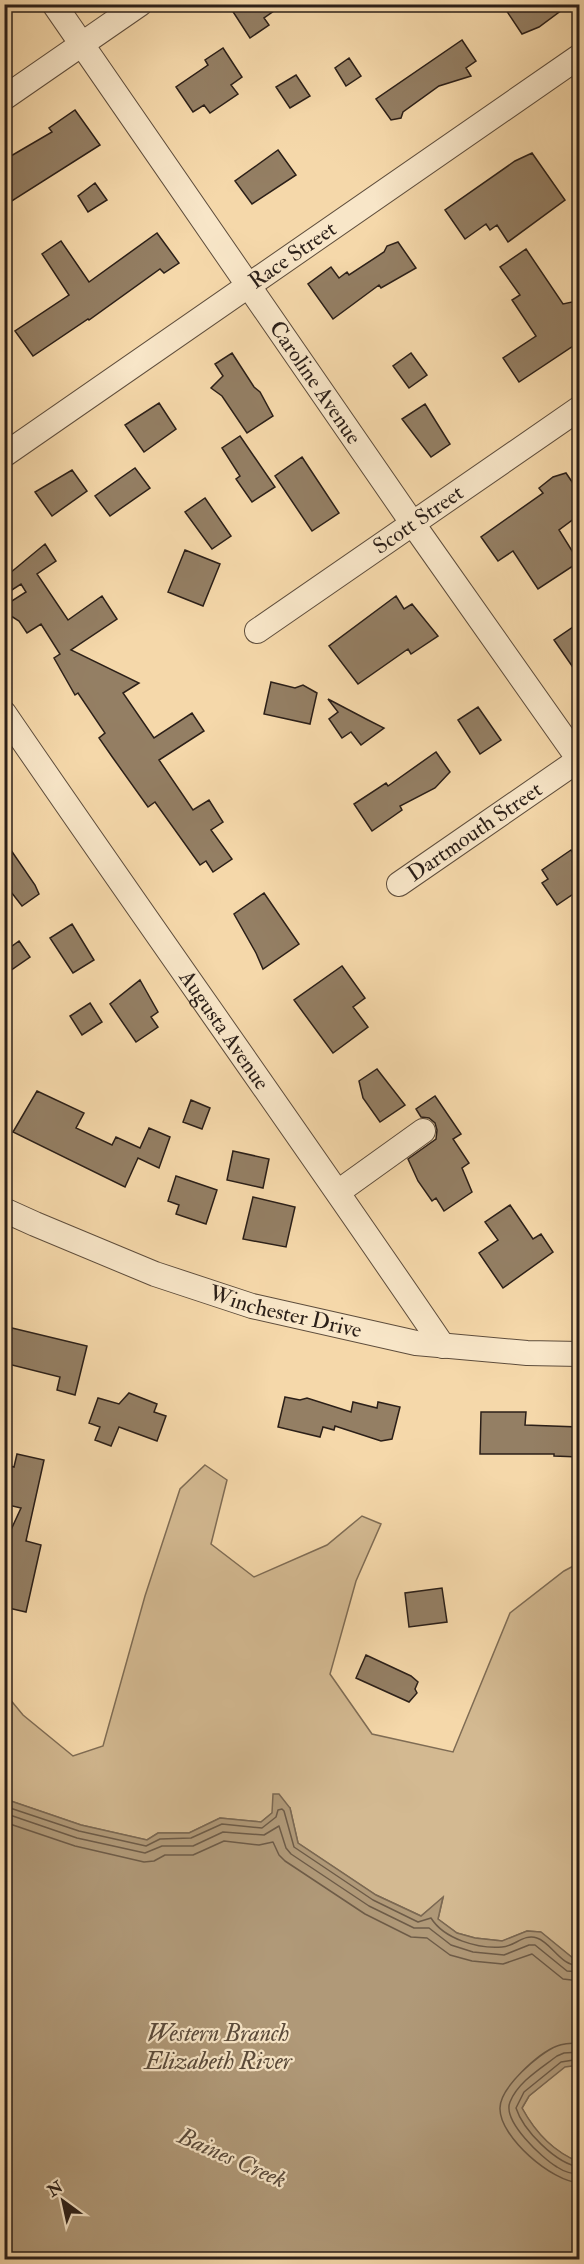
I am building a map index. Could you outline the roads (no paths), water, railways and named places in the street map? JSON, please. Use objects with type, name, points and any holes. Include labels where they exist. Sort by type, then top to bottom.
[{"type":"street","name":"Caroline Avenue","points":[[54,4],[579,760]]},
{"type":"street","points":[[4,98],[140,4]]},
{"type":"street","name":"Race Street","points":[[4,455],[579,56]]},
{"type":"street","name":"Scott Street","points":[[257,631],[579,408]]},
{"type":"street","name":"Augusta Avenue","points":[[4,714],[338,1192],[442,1346]]},
{"type":"street","name":"Dartmouth Street","points":[[399,884],[579,760]]},
{"type":"street","points":[[338,1192],[423,1131]]},
{"type":"street","name":"Winchester Drive","points":[[4,1210],[155,1274],[252,1306],[416,1343],[527,1353],[579,1354]]},
{"type":"water","name":"Western Branch Elizabeth River","points":[[273,1794],[279,1794],[290,1808],[298,1843],[376,1895],[421,1916],[443,1897],[438,1919],[457,1933],[502,1941],[527,1931],[541,1932],[574,1959],[579,1958],[579,2065],[565,2067],[529,2096],[522,2108],[533,2125],[553,2147],[579,2162],[579,2259],[5,2259],[5,1799],[81,1825],[147,1840],[158,1833],[189,1833],[220,1818],[261,1822],[272,1813]]},
{"type":"water label","name":"Baines Creek","points":[[232,2158]]}]
